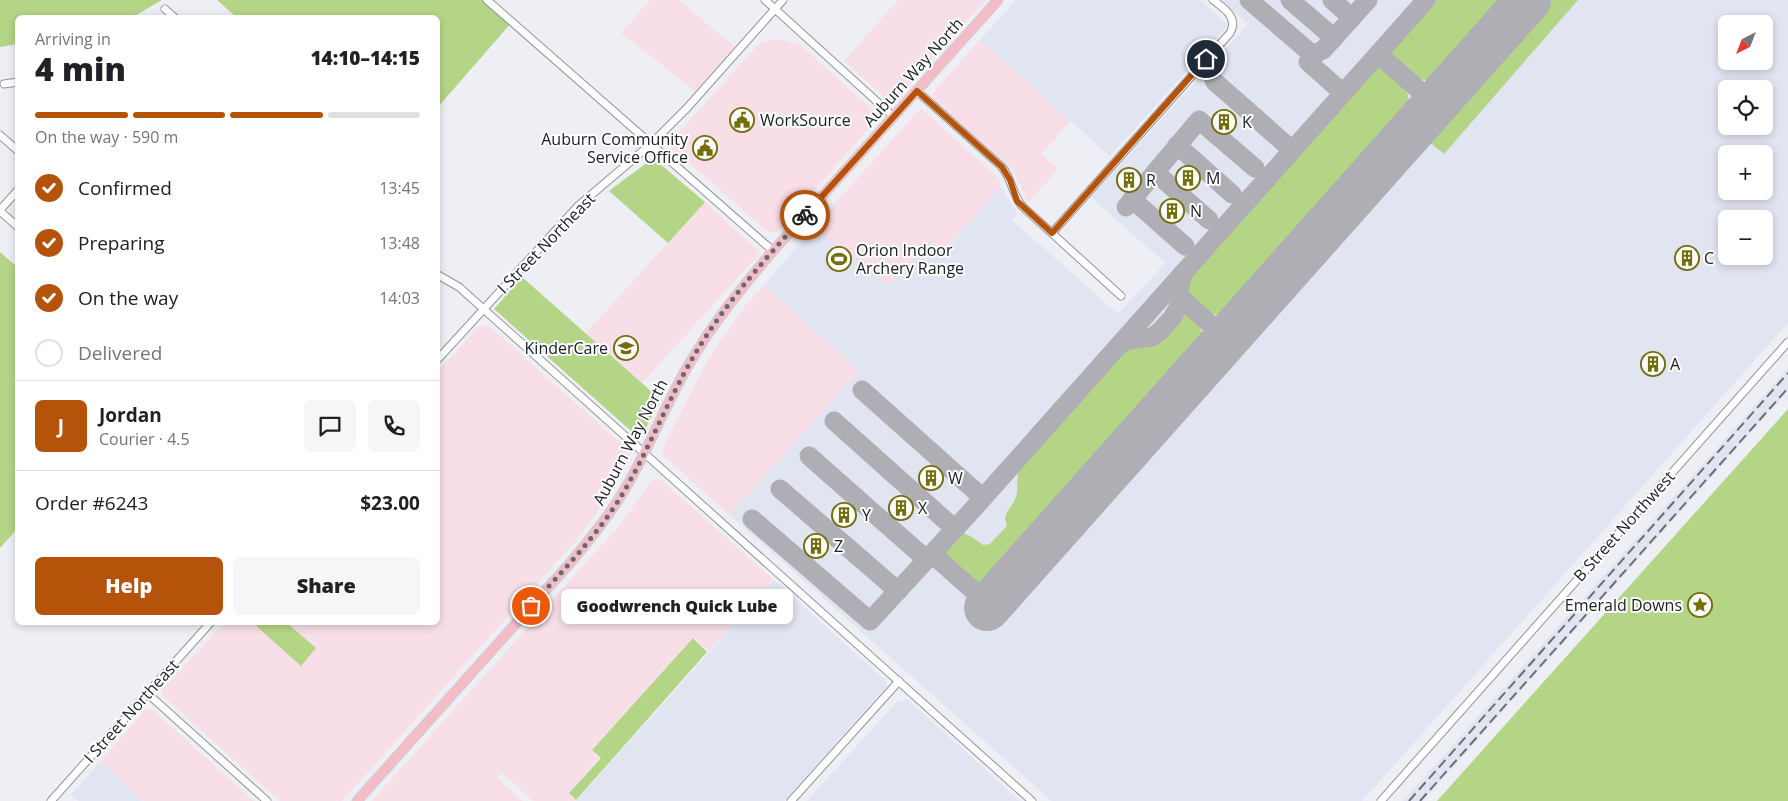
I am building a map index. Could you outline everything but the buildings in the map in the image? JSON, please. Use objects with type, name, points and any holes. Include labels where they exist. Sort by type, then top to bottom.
[{"type":"main road","name":"Auburn Way North","points":[[357,801],[590,539],[619,500],[683,374],[726,307],[773,251],[998,0]]},
{"type":"street","points":[[487,0],[773,251]]},
{"type":"street","points":[[765,0],[894,116]]},
{"type":"street","name":"I Street Northeast","points":[[440,357],[578,206],[651,144],[687,108],[783,0]]},
{"type":"street","points":[[1052,233],[1230,33],[1233,28],[1233,22],[1226,10],[1213,0]]},
{"type":"street","points":[[164,8],[171,15]]},
{"type":"street","points":[[4,84],[15,82]]},
{"type":"street","points":[[917,91],[1002,167],[1010,180],[1017,201],[1121,296]]},
{"type":"street","points":[[0,135],[15,148]]},
{"type":"street","points":[[15,193],[0,210],[15,224]]},
{"type":"street","points":[[440,276],[459,287],[1032,801]]},
{"type":"street","name":"B Street Northwest","points":[[1381,801],[1788,342]]},
{"type":"street","name":"I Street Northeast","points":[[51,801],[208,625]]},
{"type":"street","points":[[791,801],[899,681]]},
{"type":"street","points":[[147,693],[267,801]]},
{"type":"shaded area","points":[[650,0],[679,0],[735,47],[695,91],[621,33]]},
{"type":"shaded area","points":[[898,0],[985,0],[893,104],[844,61]]},
{"type":"shaded area","points":[[1016,0],[1200,0],[1228,25],[1110,156],[980,40]]},
{"type":"shaded area","points":[[1221,0],[1788,0],[1788,323],[1362,801],[1052,801],[730,515],[859,371],[764,285],[814,227],[839,249],[843,246],[888,286],[929,240],[943,252],[1001,187],[1017,213],[1012,220],[1118,314],[1165,263],[1091,197],[1248,24]]},
{"type":"shaded area","points":[[774,39],[800,45],[878,116],[777,232],[771,233],[668,144],[760,43]]},
{"type":"shaded area","points":[[980,40],[1071,121],[1041,154],[1058,169],[1028,203],[1013,170],[932,97],[932,94]]},
{"type":"shaded area","points":[[921,108],[999,179],[1001,187],[942,252],[929,241],[888,286],[843,246],[839,250],[814,227]]},
{"type":"shaded area","points":[[705,202],[760,253],[642,383],[586,333]]},
{"type":"shaded area","points":[[764,285],[859,371],[730,515],[663,455],[662,450],[709,358],[746,305]]},
{"type":"shaded area","points":[[489,326],[628,450],[630,454],[608,497],[579,537],[342,801],[280,801],[162,695],[162,690],[222,625],[255,625],[301,665],[316,648],[289,625],[440,625],[440,369],[479,327]]},
{"type":"shaded area","points":[[1788,368],[1788,391],[1423,801],[1403,801]]},
{"type":"shaded area","points":[[653,479],[662,481],[774,580],[709,651],[693,637],[591,750],[599,758],[568,793],[576,801],[533,801],[502,773],[497,778],[523,801],[372,801],[619,526]]},
{"type":"shaded area","points":[[774,580],[885,680],[886,683],[885,688],[784,801],[576,801]]},
{"type":"shaded area","points":[[907,699],[1020,801],[807,801],[897,702]]},
{"type":"shaded area","points":[[149,709],[254,801],[143,801],[100,762],[145,710]]},
{"type":"shaded area","points":[[100,762],[143,801],[78,801],[71,795]]},
{"type":"green space","points":[[0,0],[162,0],[136,15],[15,15],[15,44],[0,47]]},
{"type":"green space","points":[[217,0],[487,0],[512,22],[440,105],[440,15],[234,15]]},
{"type":"green space","points":[[1435,0],[1509,0],[1445,73],[1433,80],[1424,80],[1409,73],[1394,60],[1391,50]]},
{"type":"green space","points":[[1542,0],[1578,0],[1444,154],[1422,136],[1447,105]]},
{"type":"green space","points":[[1379,67],[1393,75],[1403,85],[1408,97],[1409,113],[1234,309],[1221,316],[1208,312],[1196,304],[1188,294],[1186,280],[1266,190],[1345,96],[1368,74]]},
{"type":"green space","points":[[653,158],[705,202],[668,243],[609,191]]},
{"type":"green space","points":[[0,252],[15,265],[15,531],[0,548]]},
{"type":"green space","points":[[522,277],[661,400],[640,439],[494,309]]},
{"type":"green space","points":[[1183,312],[1193,317],[1199,325],[1202,336],[1200,347],[1046,524],[983,592],[965,580],[954,570],[940,552],[945,544],[955,534],[964,533],[983,545],[990,544],[1007,526],[1006,514],[1017,493],[1018,466],[1121,350],[1125,347],[1155,341],[1163,335]]},
{"type":"green space","name":"Emerald Downs","points":[[1788,409],[1788,801],[1437,801]]},
{"type":"green space","points":[[255,625],[289,625],[316,648],[301,666]]},
{"type":"green space","points":[[693,638],[707,652],[576,800],[569,793],[601,758],[592,750]]},
{"type":"taxiway","points":[[1249,0],[1314,56]]},
{"type":"taxiway","points":[[1290,0],[1334,38]]},
{"type":"taxiway","points":[[1332,0],[1352,18]]},
{"type":"taxiway","points":[[1343,93],[1308,62],[1316,53],[1323,50],[1368,0]]},
{"type":"taxiway","points":[[752,519],[870,621],[975,507],[1426,0]]},
{"type":"taxiway","points":[[1378,54],[1435,104]]},
{"type":"taxiway","points":[[1214,81],[1292,150]]},
{"type":"taxiway","points":[[1126,207],[1199,120],[1255,168]]},
{"type":"taxiway","points":[[1177,145],[1232,194]]},
{"type":"taxiway","points":[[1156,173],[1209,220]]},
{"type":"taxiway","points":[[1132,199],[1185,246]]},
{"type":"taxiway","points":[[1120,345],[1128,340],[1152,337],[1172,318],[1179,306],[1180,285],[1183,273]]},
{"type":"taxiway","points":[[1173,291],[1227,339]]},
{"type":"taxiway","points":[[862,390],[983,498]]},
{"type":"taxiway","points":[[834,421],[955,529]]},
{"type":"taxiway","points":[[809,456],[927,560]]},
{"type":"taxiway","points":[[780,489],[898,591]]},
{"type":"taxiway","points":[[932,554],[990,605]]},
{"type":"runway","points":[[987,608],[1528,0]]},
{"type":"railway","points":[[1409,801],[1788,373]]},
{"type":"railway","points":[[1420,801],[1788,388]]},
{"type":"way so far","points":[[531,606],[590,539],[626,489],[683,374],[726,307],[805,215]]},
{"type":"place","name":"WorkSource","points":[[742,120]]},
{"type":"place","name":"K","points":[[1224,122]]},
{"type":"place","name":"Auburn Community Service Office","points":[[705,148]]},
{"type":"place","name":"M","points":[[1188,178]]},
{"type":"place","name":"R","points":[[1129,180]]},
{"type":"place","name":"N","points":[[1172,211]]},
{"type":"place","name":"C","points":[[1687,258]]},
{"type":"place","name":"Orion Indoor Archery Range","points":[[839,259]]},
{"type":"place","name":"KinderCare","points":[[626,348]]},
{"type":"place","name":"A","points":[[1653,364]]},
{"type":"place","name":"W","points":[[931,478]]},
{"type":"place","name":"X","points":[[901,508]]},
{"type":"place","name":"Y","points":[[844,515]]},
{"type":"place","name":"Z","points":[[816,546]]},
{"type":"place","name":"Emerald Downs","points":[[1700,605]]},
{"type":"place","name":"Goodwrench Quick Lube","points":[[531,606]]},
{"type":"route","points":[[805,215],[917,91],[1002,167],[1010,180],[1017,201],[1052,233],[1206,59]]}]
